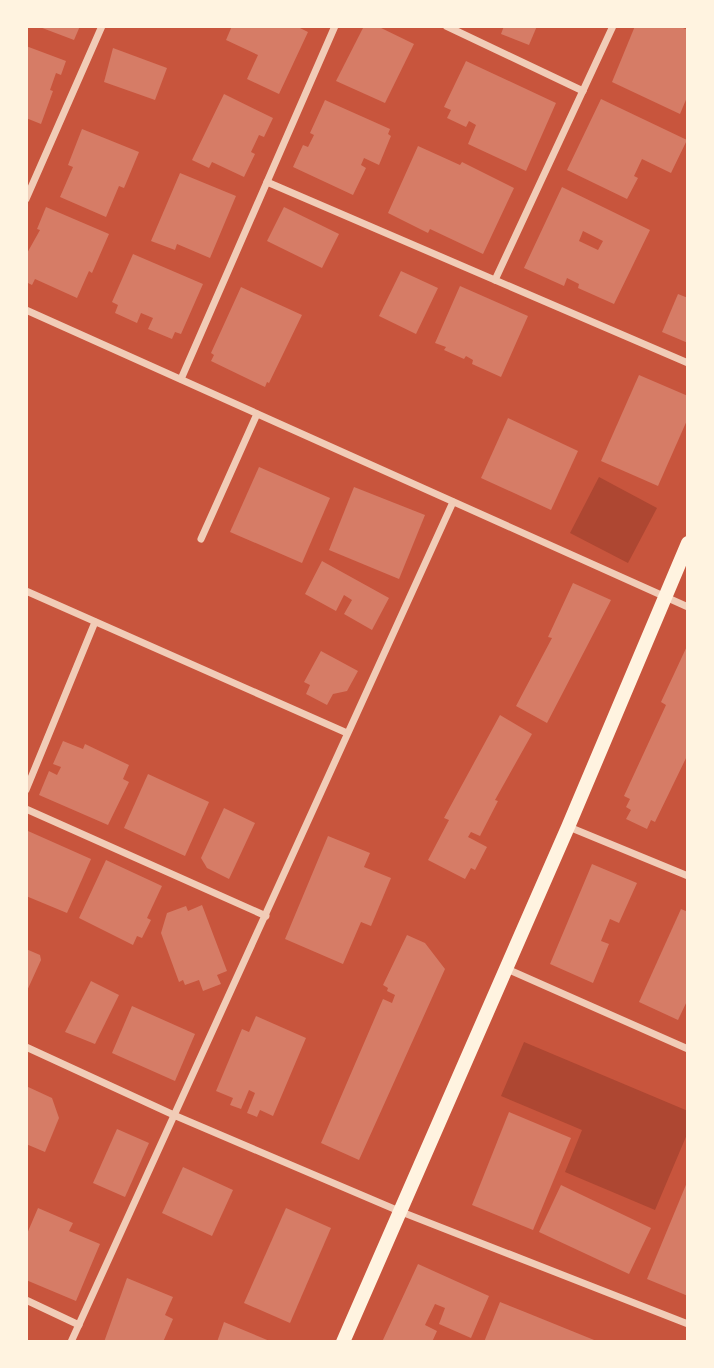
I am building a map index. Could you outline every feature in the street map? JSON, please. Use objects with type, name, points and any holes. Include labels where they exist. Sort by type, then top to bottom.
[{"type":"main road","points":[[342,1342],[569,827],[688,543]]},
{"type":"street","points":[[26,199],[102,26]]},
{"type":"street","points":[[180,379],[335,26]]},
{"type":"street","points":[[446,26],[583,91]]},
{"type":"street","points":[[495,280],[613,26]]},
{"type":"street","points":[[268,182],[688,363]]},
{"type":"street","points":[[26,310],[688,607]]},
{"type":"street","points":[[201,539],[257,414]]},
{"type":"street","points":[[71,1342],[453,502]]},
{"type":"street","points":[[26,592],[347,733]]},
{"type":"street","points":[[26,790],[94,622]]},
{"type":"street","points":[[26,809],[266,916]]},
{"type":"street","points":[[569,827],[688,876]]},
{"type":"street","points":[[506,968],[688,1049]]},
{"type":"street","points":[[26,1047],[176,1116],[399,1210],[688,1324]]},
{"type":"street","points":[[26,1300],[79,1325]]},
{"type":"shaded area","points":[[599,477],[657,508],[628,563],[570,533]]},
{"type":"shaded area","points":[[524,1042],[688,1111],[688,1132],[655,1210],[565,1172],[582,1130],[501,1096]]},
{"type":"building","points":[[37,26],[80,26],[74,40]]},
{"type":"building","points":[[232,26],[296,26],[308,32],[279,94],[247,79],[258,55],[226,40]]},
{"type":"building","points":[[364,26],[377,26],[414,44],[385,103],[336,81]]},
{"type":"building","points":[[504,26],[537,26],[529,45],[501,34]]},
{"type":"building","points":[[635,26],[678,26],[688,30],[688,95],[680,114],[612,82]]},
{"type":"building","points":[[26,46],[66,61],[61,75],[56,73],[50,90],[53,91],[41,124],[26,118]]},
{"type":"building","points":[[113,48],[167,68],[155,100],[104,82]]},
{"type":"building","points":[[466,61],[556,103],[526,171],[468,144],[476,125],[469,121],[466,127],[447,118],[451,110],[444,107]]},
{"type":"building","points":[[224,94],[273,118],[264,137],[259,135],[251,152],[255,154],[244,177],[212,162],[209,168],[192,160]]},
{"type":"building","points":[[601,99],[687,140],[671,173],[642,159],[634,176],[638,178],[627,199],[567,170]]},
{"type":"building","points":[[325,100],[390,129],[388,134],[391,136],[379,165],[364,158],[361,165],[366,168],[353,195],[293,167],[303,145],[308,147],[314,135],[310,133]]},
{"type":"building","points":[[82,129],[139,152],[124,188],[119,186],[106,217],[60,197],[73,167],[68,165]]},
{"type":"building","points":[[418,146],[460,165],[462,162],[514,188],[483,254],[430,229],[428,233],[388,213]]},
{"type":"building","points":[[180,173],[236,196],[210,258],[177,244],[175,250],[151,241]]},
{"type":"building","points":[[562,187],[650,230],[614,304],[578,288],[579,284],[567,278],[564,286],[524,268]],"holes":[[[583,231],[603,241],[598,250],[579,241]]]},
{"type":"building","points":[[46,207],[109,234],[92,273],[89,271],[77,298],[35,279],[32,285],[26,282],[26,255],[40,230],[37,229]]},
{"type":"building","points":[[284,207],[339,234],[322,268],[267,241]]},
{"type":"building","points":[[133,254],[203,284],[181,334],[175,332],[172,339],[148,329],[153,318],[141,313],[137,323],[115,313],[118,305],[112,302]]},
{"type":"building","points":[[401,271],[438,288],[416,334],[379,316]]},
{"type":"building","points":[[460,286],[528,316],[501,377],[472,364],[473,360],[466,356],[464,359],[435,343]]},
{"type":"building","points":[[241,287],[302,315],[265,387],[211,361],[214,355],[211,353]]},
{"type":"building","points":[[678,294],[688,298],[688,343],[662,332]]},
{"type":"building","points":[[639,375],[688,396],[688,418],[658,486],[601,461]]},
{"type":"building","points":[[508,418],[578,451],[551,510],[481,478]]},
{"type":"building","points":[[259,467],[330,498],[302,563],[230,532]]},
{"type":"building","points":[[354,487],[425,515],[399,579],[329,550]]},
{"type":"building","points":[[322,561],[389,598],[372,630],[344,614],[352,600],[344,595],[336,611],[305,594]]},
{"type":"building","points":[[573,583],[611,600],[547,723],[516,706],[552,638],[548,637]]},
{"type":"building","points":[[688,644],[688,754],[655,822],[651,820],[647,829],[626,819],[631,810],[626,807],[630,799],[624,796],[666,705],[661,702]]},
{"type":"building","points":[[321,651],[358,671],[347,691],[333,694],[327,705],[306,694],[310,685],[304,682]]},
{"type":"building","points":[[500,715],[532,734],[495,800],[498,801],[480,836],[471,832],[468,837],[487,847],[475,870],[471,868],[465,879],[428,860],[449,820],[444,818]]},
{"type":"building","points":[[63,741],[83,749],[85,744],[129,765],[123,779],[129,782],[108,825],[39,795],[49,771],[57,775],[61,767],[53,764]]},
{"type":"building","points":[[148,774],[209,802],[185,856],[124,828]]},
{"type":"building","points":[[224,808],[255,823],[229,879],[207,868],[201,858]]},
{"type":"building","points":[[28,831],[91,859],[67,913],[26,896]]},
{"type":"building","points":[[328,836],[370,853],[364,867],[391,878],[371,926],[361,922],[343,964],[285,939]]},
{"type":"building","points":[[106,860],[162,886],[147,918],[151,920],[142,938],[137,936],[133,945],[79,918]]},
{"type":"building","points":[[592,864],[637,883],[619,923],[610,919],[601,941],[609,944],[593,983],[550,964]]},
{"type":"building","points":[[202,905],[227,971],[217,975],[221,984],[203,991],[199,980],[185,985],[183,980],[179,982],[161,933],[167,913],[186,906],[188,911]]},
{"type":"building","points":[[681,909],[688,912],[688,999],[678,1020],[639,1002]]},
{"type":"building","points":[[407,935],[425,943],[445,969],[359,1160],[321,1143],[383,999],[392,1003],[395,995],[383,985]]},
{"type":"building","points":[[26,949],[40,955],[41,960],[26,993]]},
{"type":"building","points":[[91,981],[119,995],[95,1044],[65,1032]]},
{"type":"building","points":[[132,1006],[195,1034],[175,1081],[112,1053]]},
{"type":"building","points":[[256,1016],[306,1038],[273,1116],[260,1110],[257,1117],[247,1113],[255,1093],[249,1090],[241,1109],[230,1105],[233,1098],[216,1091],[242,1029],[249,1032]]},
{"type":"building","points":[[26,1086],[52,1098],[59,1118],[45,1152],[26,1144]]},
{"type":"building","points":[[509,1112],[571,1138],[533,1230],[472,1205]]},
{"type":"building","points":[[117,1129],[149,1143],[125,1197],[93,1183]]},
{"type":"building","points":[[183,1167],[233,1190],[212,1236],[162,1213]]},
{"type":"building","points":[[688,1180],[688,1296],[647,1279]]},
{"type":"building","points":[[561,1185],[651,1228],[629,1274],[539,1232]]},
{"type":"building","points":[[38,1208],[73,1223],[69,1231],[100,1244],[76,1301],[26,1280],[26,1236]]},
{"type":"building","points":[[286,1208],[331,1228],[290,1323],[244,1303]]},
{"type":"building","points":[[418,1264],[489,1296],[471,1338],[439,1324],[445,1308],[435,1304],[425,1325],[437,1331],[432,1342],[382,1342]]},
{"type":"building","points":[[127,1278],[173,1297],[165,1315],[173,1319],[163,1342],[104,1342]]},
{"type":"building","points":[[500,1302],[525,1312],[599,1342],[484,1342]]},
{"type":"building","points":[[224,1322],[272,1342],[217,1342]]}]
